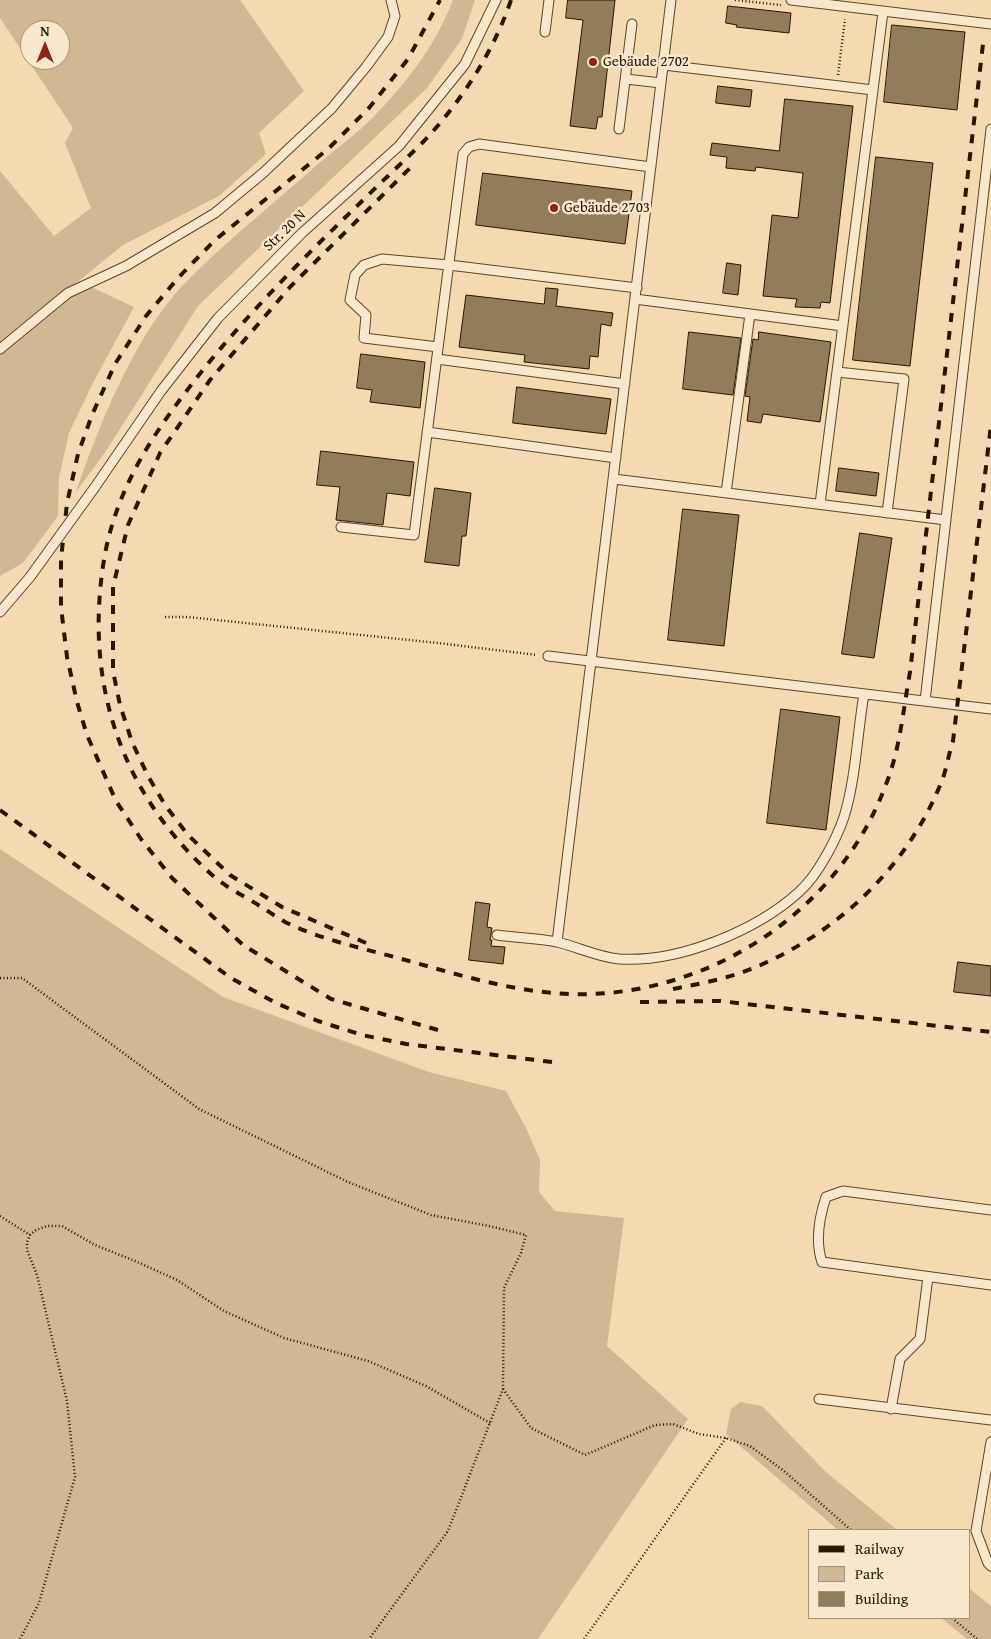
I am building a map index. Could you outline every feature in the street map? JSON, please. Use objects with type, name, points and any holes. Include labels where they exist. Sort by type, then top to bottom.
[{"type":"lane","points":[[0,349],[68,293],[126,266],[216,213],[263,173],[332,108],[366,67],[388,37],[395,16],[391,0]]},
{"type":"lane","name":"Str. 20 N","points":[[0,612],[30,577],[161,391],[218,318],[302,232],[399,146],[465,64],[496,0]]},
{"type":"lane","points":[[544,32],[549,0]]},
{"type":"lane","points":[[557,942],[671,0]]},
{"type":"lane","points":[[791,0],[991,24]]},
{"type":"lane","points":[[820,504],[883,12]]},
{"type":"lane","points":[[619,130],[632,24]]},
{"type":"lane","points":[[664,65],[873,90]]},
{"type":"lane","points":[[626,79],[661,83]]},
{"type":"lane","points":[[925,701],[991,129]]},
{"type":"lane","points":[[342,527],[414,535],[463,154],[469,147],[479,144],[651,167]]},
{"type":"lane","points":[[438,347],[364,338],[366,315],[350,300],[355,276],[364,265],[382,259],[449,265],[637,288]]},
{"type":"lane","points":[[635,300],[843,326]]},
{"type":"lane","points":[[726,493],[750,314]]},
{"type":"lane","points":[[437,359],[625,384]]},
{"type":"lane","points":[[837,372],[904,379],[888,513]]},
{"type":"lane","points":[[427,432],[616,458]]},
{"type":"lane","points":[[614,479],[946,520]]},
{"type":"lane","points":[[548,656],[991,709]]},
{"type":"lane","points":[[497,935],[557,942],[593,954],[618,959],[647,959],[670,956],[695,949],[736,932],[783,904],[800,891],[813,876],[843,819],[853,777],[864,694]]},
{"type":"lane","points":[[991,1210],[843,1192],[826,1197],[820,1215],[819,1252],[822,1262],[991,1285]]},
{"type":"lane","points":[[891,1409],[900,1359],[920,1339],[928,1277]]},
{"type":"lane","points":[[819,1399],[991,1420]]},
{"type":"lane","points":[[991,1442],[976,1531],[988,1563],[991,1566]]},
{"type":"path","points":[[165,616],[438,643],[548,656]]},
{"type":"path","points":[[0,978],[22,978],[198,1109],[339,1177],[430,1215],[526,1235],[521,1253],[504,1288],[503,1388],[448,1532],[369,1639]]},
{"type":"path","points":[[0,1216],[30,1235]]},
{"type":"path","points":[[20,1639],[39,1603],[75,1477],[67,1401],[37,1275],[27,1250],[27,1242],[30,1235],[36,1230],[47,1226],[62,1226],[95,1245],[177,1280],[224,1311],[284,1338],[368,1362],[426,1386],[490,1423]]},
{"type":"path","points":[[503,1388],[531,1428],[585,1455],[655,1425],[673,1424],[699,1434],[726,1438],[750,1446],[784,1471],[850,1529]]},
{"type":"path","points":[[584,1639],[726,1438]]},
{"type":"path","points":[[953,1619],[977,1639]]},
{"type":"green space","points":[[0,0],[240,0],[304,91],[259,133],[266,154],[219,196],[123,245],[0,345],[0,171],[54,236],[91,208],[65,143],[73,128],[35,70],[70,70],[70,20],[20,20],[20,48],[0,18]]},
{"type":"green space","points":[[453,0],[475,0],[462,39],[427,88],[198,306],[106,451],[76,492],[107,411],[120,383],[149,330],[165,306],[183,285],[249,223],[378,112],[401,87],[421,60],[439,31]]},
{"type":"green space","points":[[91,287],[134,307],[93,383],[69,433],[59,478],[58,516],[23,563],[0,576],[0,355],[54,309]]},
{"type":"green space","points":[[0,849],[223,997],[429,1072],[506,1091],[527,1130],[540,1160],[539,1192],[555,1211],[624,1218],[607,1346],[688,1419],[538,1639],[0,1639]]},
{"type":"green space","points":[[740,1402],[762,1406],[827,1473],[896,1529],[837,1529],[726,1434],[731,1409]]},
{"type":"green space","points":[[971,1590],[991,1606],[991,1639],[967,1639],[942,1619],[971,1619]]},
{"type":"building","name":"Gebäude 2702","points":[[568,0],[615,0],[602,117],[598,117],[596,129],[570,126],[583,20],[566,18]]},
{"type":"building","points":[[728,6],[791,13],[789,33],[736,27],[737,25],[726,23]]},
{"type":"building","points":[[892,25],[965,32],[957,110],[884,102]]},
{"type":"building","points":[[718,86],[752,90],[750,107],[716,103]]},
{"type":"building","points":[[785,99],[853,106],[830,303],[821,302],[820,308],[795,307],[797,299],[763,296],[772,215],[798,218],[803,173],[756,167],[755,171],[726,168],[727,157],[710,155],[712,143],[779,151]]},
{"type":"building","points":[[876,157],[933,163],[910,366],[853,360]]},
{"type":"building","name":"Gebäude 2703","points":[[483,173],[632,191],[625,244],[476,225]]},
{"type":"building","points":[[727,263],[741,265],[738,295],[723,293]]},
{"type":"building","points":[[546,288],[558,289],[556,306],[613,313],[611,326],[601,324],[598,357],[590,356],[589,369],[524,362],[525,355],[459,347],[466,295],[544,304]]},
{"type":"building","points":[[689,332],[741,338],[733,395],[683,389]]},
{"type":"building","points":[[759,332],[831,342],[820,422],[763,414],[761,423],[747,421],[750,397],[745,396],[753,339],[758,340]]},
{"type":"building","points":[[361,354],[425,362],[420,408],[370,402],[372,390],[357,388]]},
{"type":"building","points":[[517,387],[611,399],[606,434],[513,423]]},
{"type":"building","points":[[321,451],[414,462],[410,496],[387,493],[383,525],[336,520],[340,487],[317,485]]},
{"type":"building","points":[[839,468],[879,473],[876,496],[836,491]]},
{"type":"building","points":[[435,488],[471,493],[466,536],[462,536],[459,566],[425,562]]},
{"type":"building","points":[[683,509],[739,515],[724,646],[668,640]]},
{"type":"building","points":[[860,533],[892,538],[874,658],[842,654]]},
{"type":"building","points":[[781,709],[840,717],[826,830],[767,823]]},
{"type":"building","points":[[476,902],[490,904],[487,927],[492,928],[491,946],[505,947],[503,964],[469,960]]},
{"type":"building","points":[[958,962],[991,966],[991,996],[954,992]]},
{"type":"railway","points":[[438,1030],[331,999],[243,945],[172,878],[141,839],[116,801],[87,735],[67,657],[61,607],[61,559],[67,503],[78,454],[92,415],[115,364],[146,316],[178,278],[215,240],[328,149],[369,108],[408,59],[440,0]]},
{"type":"railway","points":[[511,0],[486,57],[463,93],[438,126],[259,305],[206,366],[158,431],[131,477],[111,527],[105,554],[99,600],[99,644],[104,687],[115,729],[131,768],[152,806],[179,841],[216,879],[285,922],[317,935],[473,978],[511,987],[550,993],[620,992],[669,982],[716,964],[760,940],[800,910],[834,874],[863,833],[885,787],[898,745],[910,672],[983,44]]},
{"type":"railway","points":[[366,943],[282,907],[230,875],[188,835],[165,805],[148,776],[132,742],[120,705],[113,671],[113,587],[128,525],[160,453],[210,380],[291,286],[410,168]]},
{"type":"railway","points":[[673,989],[743,972],[795,948],[848,910],[872,888],[913,837],[943,778],[953,741],[991,425]]},
{"type":"railway","points":[[0,810],[231,978],[276,1003],[318,1021],[362,1035],[406,1044],[552,1062]]},
{"type":"railway","points":[[640,1002],[720,1001],[991,1032]]},
{"type":"place","name":"Gebäude 2702","points":[[593,62]]},
{"type":"place","name":"Gebäude 2703","points":[[554,208]]}]
